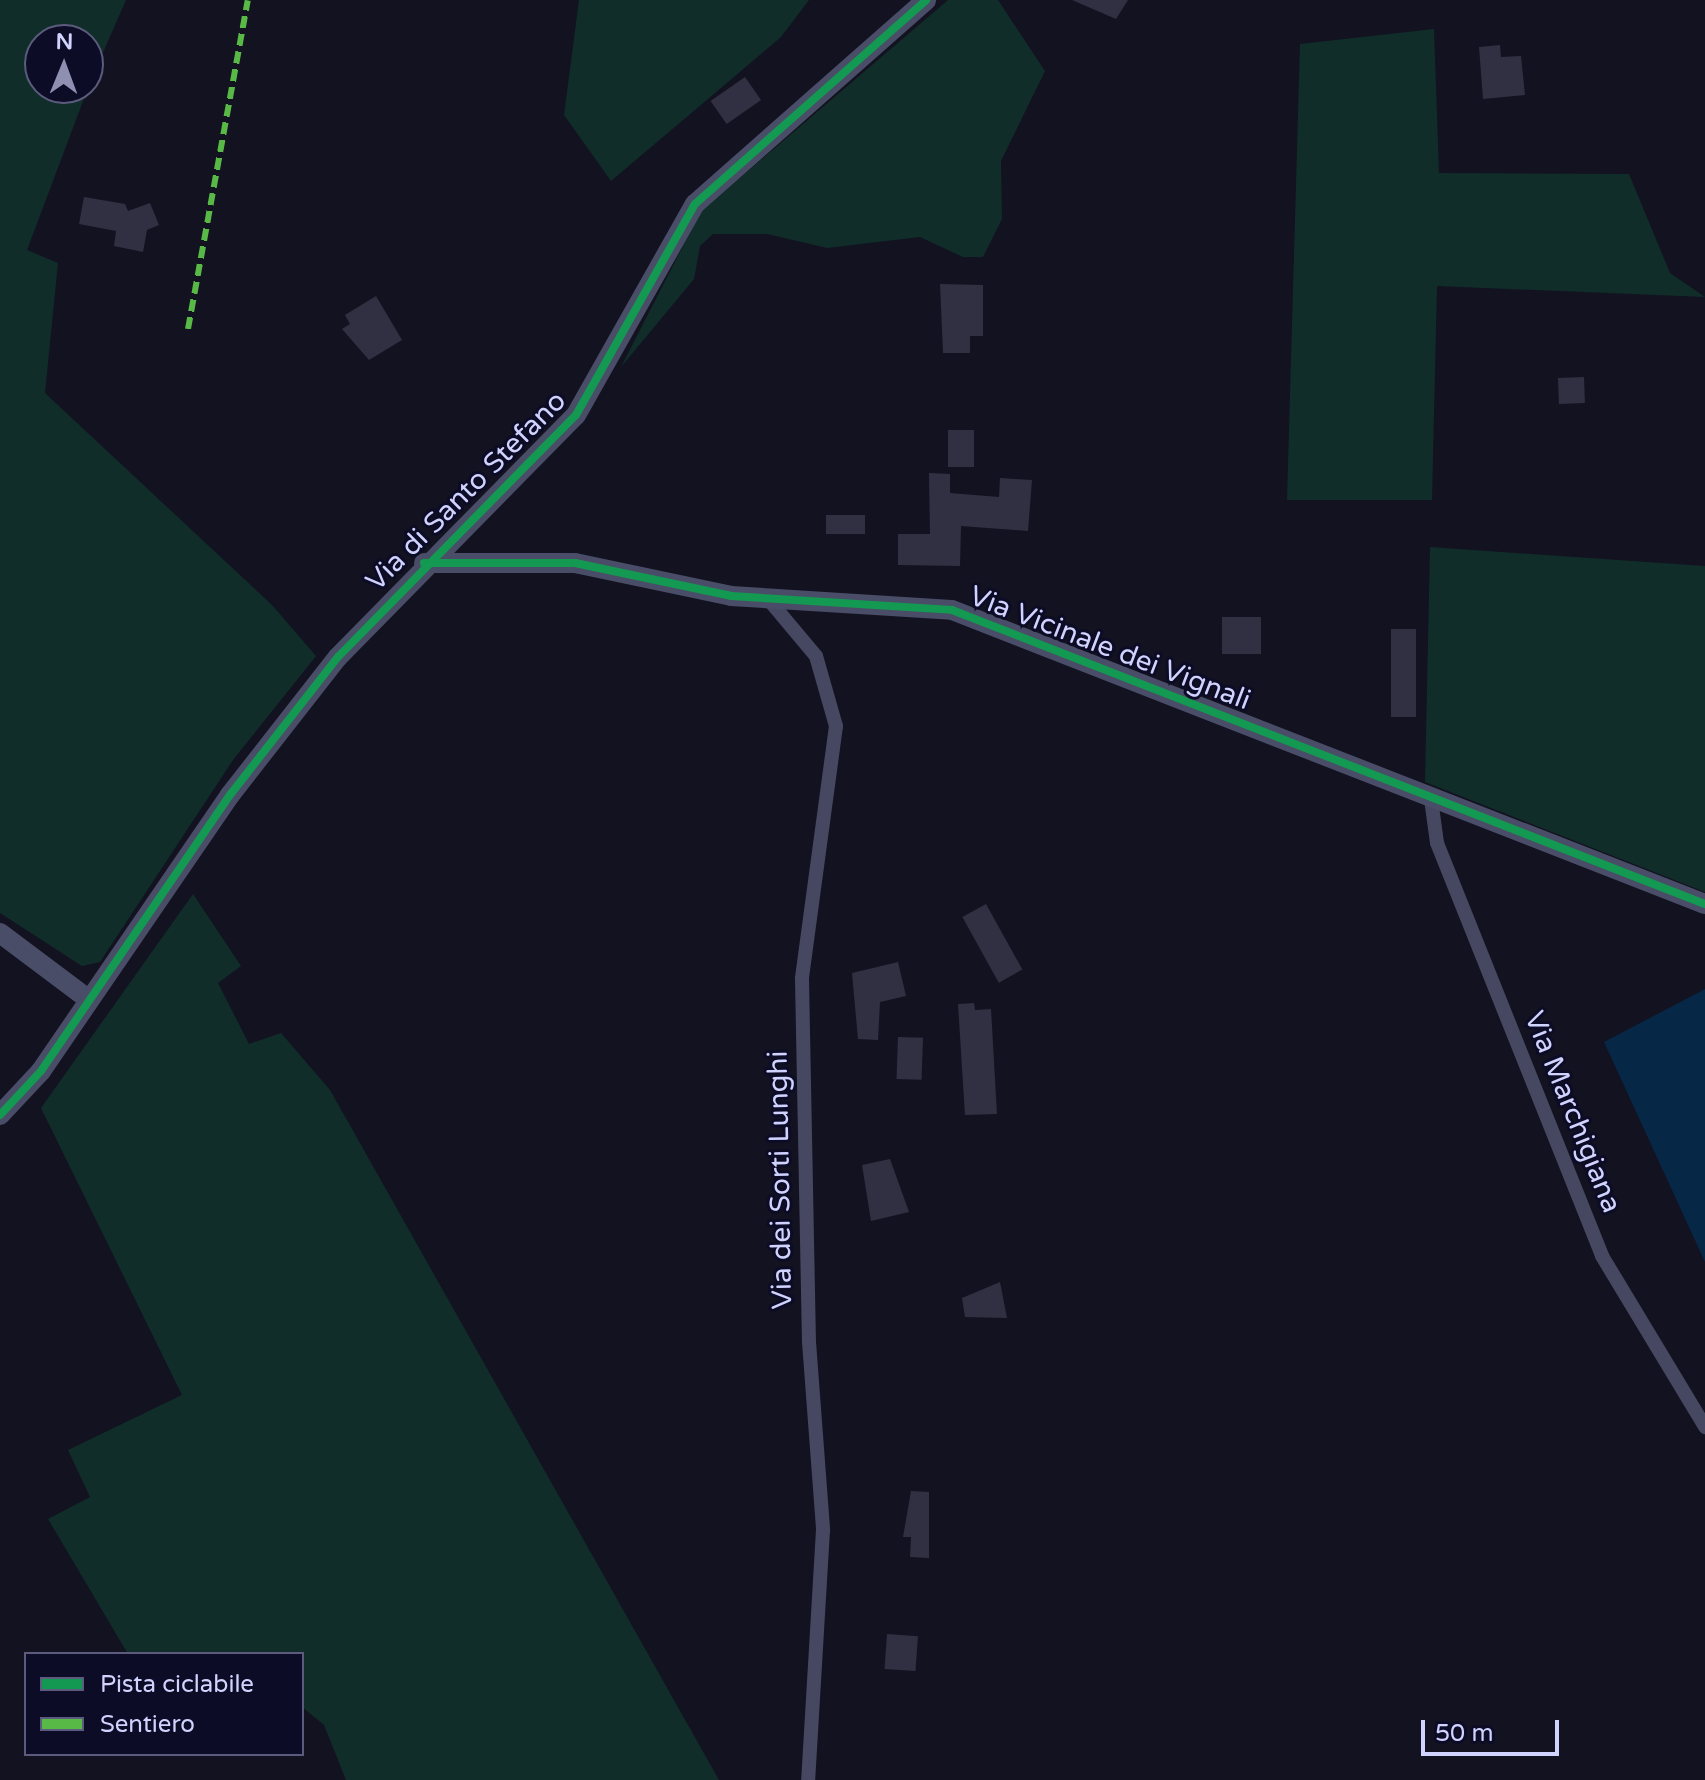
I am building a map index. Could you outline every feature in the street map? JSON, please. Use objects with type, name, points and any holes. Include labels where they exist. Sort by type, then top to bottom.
[{"type":"street","name":"Via di Santo Stefano","points":[[0,1115],[41,1071],[230,795],[356,635],[424,563],[576,415],[695,204],[926,0]]},
{"type":"street","name":"Via Vicinale dei Vignali","points":[[424,563],[575,563],[769,600],[898,602],[963,613],[1705,904]]},
{"type":"street","name":"Via dei Sorti Lunghi","points":[[769,600],[816,656],[836,726],[802,979],[809,1342],[823,1530],[808,1780]]},
{"type":"street","name":"Via Marchigiana","points":[[1431,799],[1437,843],[1602,1256],[1705,1427]]},
{"type":"street","points":[[0,933],[88,999]]},
{"type":"green space","points":[[0,0],[126,0],[104,50],[104,24],[24,24],[24,104],[82,104],[27,250],[58,263],[45,393],[272,605],[316,656],[233,760],[100,962],[82,966],[0,913]]},
{"type":"green space","points":[[579,0],[809,0],[781,37],[611,181],[564,115]]},
{"type":"green space","points":[[948,0],[998,0],[1045,71],[1001,161],[1002,219],[983,257],[963,257],[920,237],[827,248],[767,234],[713,234],[700,246],[694,279],[621,367],[701,211]]},
{"type":"green space","points":[[1434,29],[1439,173],[1629,174],[1670,273],[1705,297],[1437,286],[1432,500],[1287,500],[1300,44]]},
{"type":"green space","points":[[1430,547],[1705,566],[1705,892],[1425,782]]},
{"type":"green space","points":[[193,894],[241,966],[218,983],[249,1044],[281,1033],[330,1090],[719,1780],[346,1780],[324,1725],[304,1709],[304,1652],[127,1652],[48,1519],[90,1497],[68,1450],[182,1395],[41,1108]]},
{"type":"water","points":[[1705,989],[1705,1262],[1604,1042]]},
{"type":"building","points":[[1072,0],[1128,0],[1116,19]]},
{"type":"building","points":[[1500,45],[1501,57],[1521,56],[1525,95],[1483,99],[1479,47]]},
{"type":"building","points":[[745,77],[761,100],[727,124],[711,101]]},
{"type":"building","points":[[84,197],[125,204],[128,211],[150,203],[159,225],[147,230],[143,252],[114,246],[116,231],[79,224]]},
{"type":"building","points":[[940,284],[983,285],[983,336],[970,336],[970,353],[943,353]]},
{"type":"building","points":[[376,296],[402,340],[369,360],[342,329],[350,324],[345,315]]},
{"type":"building","points":[[1584,377],[1585,403],[1559,404],[1558,378]]},
{"type":"building","points":[[948,430],[974,430],[974,467],[948,467]]},
{"type":"building","points":[[929,473],[950,474],[950,493],[999,497],[1000,478],[1032,480],[1028,531],[961,526],[960,566],[898,565],[898,534],[930,534]]},
{"type":"building","points":[[826,515],[865,515],[865,534],[826,534]]},
{"type":"building","points":[[1222,617],[1261,617],[1261,654],[1222,654]]},
{"type":"building","points":[[1391,629],[1416,629],[1416,717],[1391,717]]},
{"type":"building","points":[[986,904],[1022,970],[999,983],[962,917]]},
{"type":"building","points":[[898,962],[906,996],[880,1002],[878,1040],[858,1039],[852,973]]},
{"type":"building","points":[[974,1003],[975,1010],[991,1009],[997,1114],[965,1115],[958,1004]]},
{"type":"building","points":[[898,1037],[923,1038],[922,1080],[897,1079]]},
{"type":"building","points":[[890,1159],[909,1212],[871,1221],[862,1165]]},
{"type":"building","points":[[1000,1282],[1007,1318],[965,1317],[962,1298]]},
{"type":"building","points":[[911,1491],[929,1492],[929,1558],[910,1557],[911,1537],[903,1537]]},
{"type":"building","points":[[887,1634],[918,1636],[915,1671],[885,1669]]},
{"type":"marked path","points":[[188,329],[248,0]]},
{"type":"cycle path","points":[[0,1115],[41,1071],[230,795],[338,657],[576,415],[695,204],[926,0]]},
{"type":"cycle path","points":[[424,563],[575,563],[731,596],[952,610],[1705,904]]}]
